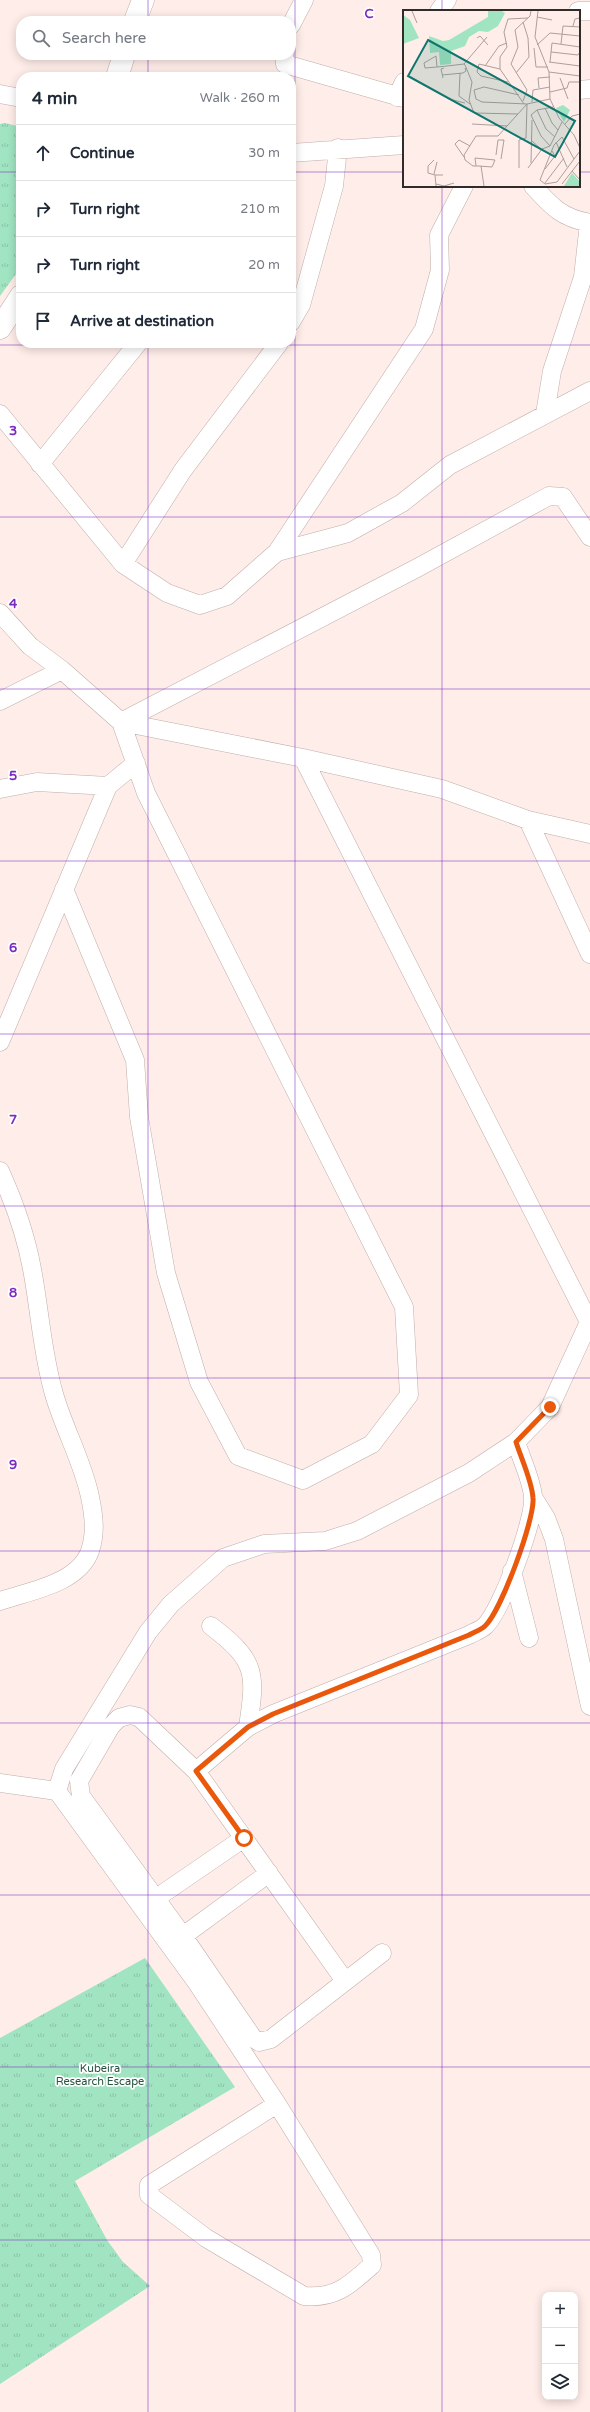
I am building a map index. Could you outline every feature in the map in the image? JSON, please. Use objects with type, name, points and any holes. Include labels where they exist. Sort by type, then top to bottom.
[{"type":"street","points":[[137,16],[143,0]]},
{"type":"street","points":[[296,16],[304,0]]},
{"type":"street","points":[[439,10],[447,0]]},
{"type":"street","points":[[119,72],[122,60]]},
{"type":"street","points":[[285,60],[285,64],[402,92]]},
{"type":"street","points":[[580,90],[590,89]]},
{"type":"street","points":[[0,94],[16,97]]},
{"type":"street","points":[[296,152],[338,148],[403,145]]},
{"type":"street","points":[[296,314],[301,305],[334,186],[338,148]]},
{"type":"street","points":[[0,414],[123,564],[167,593],[200,605],[227,596],[278,552],[424,329],[440,270],[439,235],[463,187]]},
{"type":"street","points":[[534,187],[548,203],[570,219],[590,223],[583,277],[552,371],[545,414]]},
{"type":"street","points":[[0,328],[16,304]]},
{"type":"street","points":[[40,464],[134,348]]},
{"type":"street","points":[[123,564],[183,470],[275,348]]},
{"type":"street","points":[[278,552],[348,533],[402,503],[450,465],[590,391]]},
{"type":"street","points":[[121,722],[418,568],[549,496],[563,497],[590,538]]},
{"type":"street","points":[[0,613],[30,646],[62,670],[121,722],[146,793],[404,1307],[409,1395],[372,1444],[303,1480],[238,1456],[199,1382],[166,1273],[139,1117],[135,1060],[64,889]]},
{"type":"street","points":[[0,701],[62,670]]},
{"type":"street","points":[[121,722],[304,758],[442,789],[528,820],[590,834]]},
{"type":"street","points":[[57,1791],[64,1769],[148,1632],[171,1604],[223,1558],[264,1544],[325,1541],[357,1531],[469,1473],[516,1442],[550,1407],[589,1322],[304,758]]},
{"type":"street","points":[[0,1042],[108,786],[136,763]]},
{"type":"street","points":[[0,789],[37,782],[108,786]]},
{"type":"street","points":[[528,820],[590,954]]},
{"type":"street","points":[[0,1171],[13,1199],[32,1268],[42,1349],[54,1395],[90,1496],[95,1532],[89,1552],[80,1566],[63,1579],[0,1601]]},
{"type":"street","points":[[516,1442],[533,1497],[546,1518],[554,1539],[586,1671],[590,1706]]},
{"type":"street","points":[[196,1771],[248,1727],[273,1714],[469,1635],[485,1626],[495,1613],[512,1571],[531,1517],[533,1497]]},
{"type":"street","points":[[512,1571],[529,1638]]},
{"type":"street","points":[[211,1626],[233,1642],[246,1659],[252,1674],[254,1690],[248,1727]]},
{"type":"street","points":[[345,1981],[196,1771],[139,1717],[130,1715],[119,1718],[111,1726],[79,1781],[78,1788],[85,1803],[183,1936],[253,2038],[259,2042],[271,2039],[382,1953]]},
{"type":"street","points":[[0,1783],[57,1791],[197,1982],[277,2104],[371,2254],[372,2265],[348,2287],[321,2298],[304,2296],[206,2238],[150,2195],[149,2185],[277,2104]]},
{"type":"street","points":[[155,1899],[244,1838]]},
{"type":"street","points":[[183,1936],[269,1873]]},
{"type":"green space","points":[[5,123],[16,126],[16,274],[0,296],[0,124]]},
{"type":"green space","name":"Kubeira Research Escape","points":[[145,1958],[235,2087],[75,2181],[107,2240],[123,2262],[150,2286],[0,2384],[0,2038]]},
{"type":"route","points":[[244,1838],[196,1771],[224,1745],[248,1727],[273,1714],[326,1694],[382,1669],[469,1635],[485,1626],[495,1613],[531,1517],[533,1497],[516,1442],[550,1407]]}]
